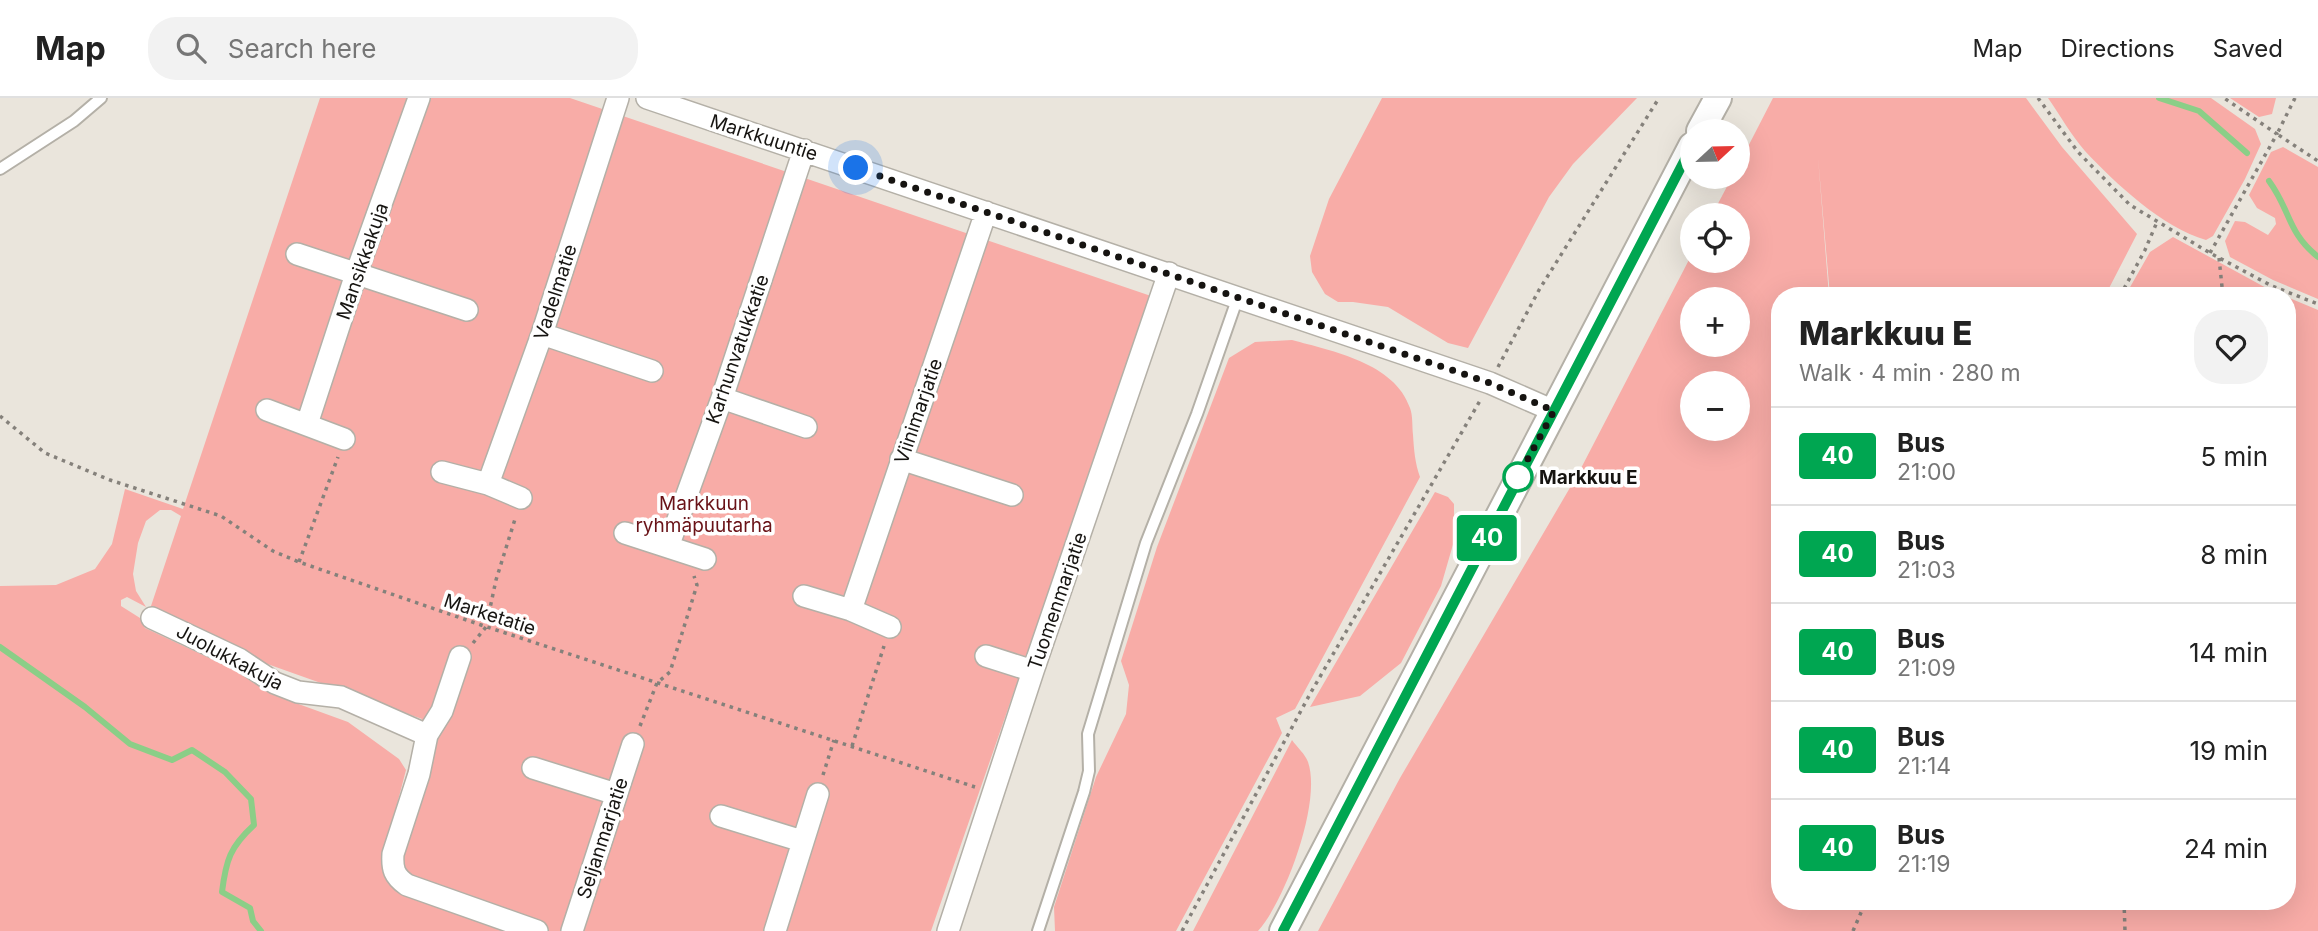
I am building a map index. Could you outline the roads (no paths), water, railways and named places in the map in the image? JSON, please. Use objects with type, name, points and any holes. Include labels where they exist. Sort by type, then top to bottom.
[{"type":"street","name":"Mansikkakuja","points":[[307,425],[356,274],[419,98]]},
{"type":"street","name":"Vadelmatie","points":[[488,485],[542,334],[618,98]]},
{"type":"street","name":"Markkuuntie","points":[[647,98],[1490,383],[1554,411]]},
{"type":"street","points":[[1707,119],[1718,98]]},
{"type":"street","name":"Karhunvatukkatie","points":[[625,533],[687,553],[722,398],[804,150]]},
{"type":"street","points":[[1283,931],[1680,169]]},
{"type":"street","name":"Viinimarjatie","points":[[851,610],[986,212]]},
{"type":"street","points":[[297,254],[467,310]]},
{"type":"street","name":"Tuomenmarjatie","points":[[948,931],[1033,671],[1169,273]]},
{"type":"street","points":[[542,334],[652,370]]},
{"type":"street","points":[[722,398],[807,427]]},
{"type":"street","points":[[267,410],[344,439]]},
{"type":"street","points":[[901,459],[1012,495]]},
{"type":"street","points":[[442,471],[521,498]]},
{"type":"street","points":[[804,596],[851,610],[890,627]]},
{"type":"street","name":"Juolukkakuja","points":[[152,618],[239,659],[275,683],[298,692],[341,697],[427,735]]},
{"type":"street","points":[[986,656],[1033,671]]},
{"type":"street","points":[[460,657],[442,711],[427,735],[419,774],[393,854],[392,866],[396,877],[407,886],[537,931]]},
{"type":"street","name":"Seljanmarjatie","points":[[572,931],[633,744]]},
{"type":"street","points":[[533,768],[617,794]]},
{"type":"street","points":[[775,931],[818,794]]},
{"type":"street","points":[[721,816],[802,841]]},
{"type":"lane","points":[[0,169],[74,121],[101,98]]},
{"type":"lane","points":[[1038,931],[1084,792],[1089,771],[1088,734],[1146,543],[1197,414],[1238,297]]},
{"type":"waterway","points":[[2159,98],[2199,111],[2247,153]]},
{"type":"waterway","points":[[2269,181],[2300,239],[2318,257]]},
{"type":"waterway","points":[[0,647],[85,707],[130,744],[172,760],[192,750],[225,772],[251,799],[254,825],[239,840],[230,855],[222,892],[250,908],[253,921],[261,931]]},
{"type":"place","name":"Markkuu E","points":[[1518,477]]},
{"type":"park label","name":"Markkuun ryhmäpuutarha","points":[[704,514]]}]
